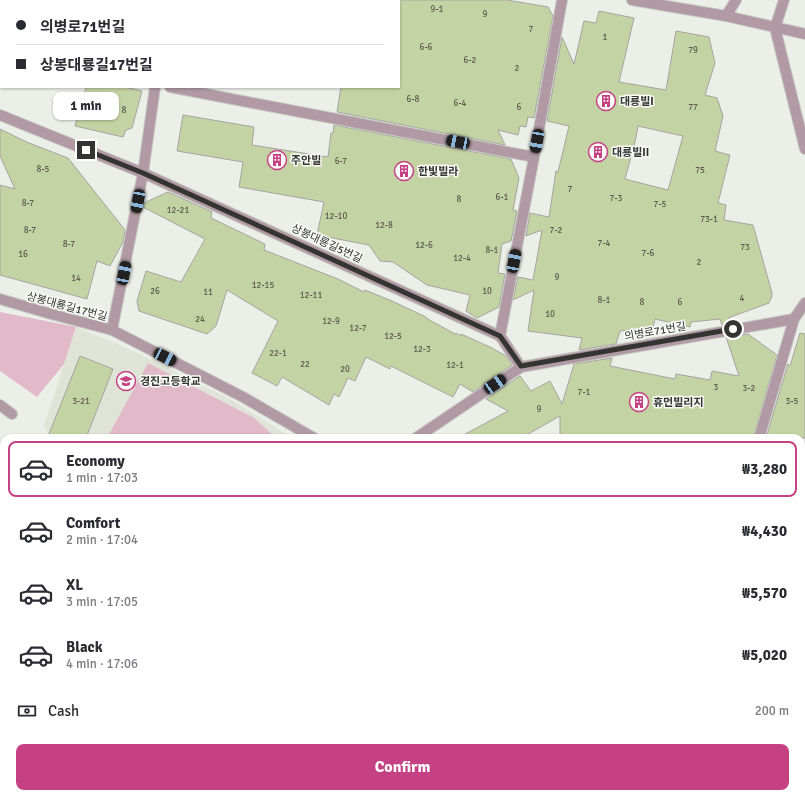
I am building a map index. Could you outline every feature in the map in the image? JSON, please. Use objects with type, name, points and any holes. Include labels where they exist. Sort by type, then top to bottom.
[{"type":"street","points":[[422,434],[521,366],[500,336],[562,0]]},
{"type":"street","points":[[632,0],[726,16],[805,34]]},
{"type":"street","points":[[726,16],[736,0]]},
{"type":"street","points":[[784,0],[775,28],[805,149]]},
{"type":"street","name":"상봉대룡길17번길","points":[[0,300],[112,330],[143,173],[155,88]]},
{"type":"street","points":[[175,88],[534,157]]},
{"type":"street","points":[[0,115],[143,173]]},
{"type":"street","name":"상봉대룡길5번길","points":[[143,173],[500,336]]},
{"type":"street","points":[[760,434],[794,319],[805,303]]},
{"type":"street","name":"의병로71번길","points":[[521,366],[794,319]]},
{"type":"street","points":[[112,330],[243,397],[307,434]]},
{"type":"street","points":[[0,405],[12,414]]},
{"type":"shaded area","points":[[0,312],[76,327],[64,364],[37,397],[0,371]]},
{"type":"shaded area","name":"경진고등학교","points":[[76,327],[131,350],[230,399],[286,434],[49,434],[44,426]]},
{"type":"shaded area","points":[[148,363],[254,418],[272,434],[109,434]]},
{"type":"building","points":[[400,0],[507,0],[548,7],[553,16],[534,118],[528,117],[526,127],[520,126],[518,135],[498,130],[505,145],[337,112],[341,88],[400,88]]},
{"type":"building","points":[[599,11],[634,18],[619,82],[666,90],[676,31],[709,37],[715,63],[705,95],[717,98],[723,116],[715,151],[730,155],[718,203],[726,205],[724,220],[753,225],[772,293],[769,303],[728,318],[735,323],[722,325],[720,319],[691,322],[690,327],[655,319],[653,327],[620,331],[616,344],[579,350],[582,338],[528,331],[534,290],[513,300],[518,277],[533,280],[542,230],[526,236],[530,213],[549,217],[556,171],[558,172],[569,126],[547,121],[562,37],[574,64],[584,21],[596,23]],"holes":[[[638,126],[683,136],[668,190],[625,179]]]},
{"type":"building","points":[[86,88],[128,88],[142,91],[132,128],[126,130],[123,137],[75,126]]},
{"type":"building","points":[[183,115],[254,127],[252,145],[328,157],[331,133],[333,133],[334,125],[511,159],[519,178],[513,210],[517,211],[511,241],[502,244],[498,273],[505,274],[499,307],[477,318],[466,311],[470,295],[427,285],[393,262],[380,261],[369,245],[317,235],[324,202],[239,187],[243,162],[177,151]]},
{"type":"building","points":[[0,129],[29,143],[68,158],[125,230],[123,242],[110,266],[97,261],[87,299],[0,275],[0,185],[15,189],[0,156]]},
{"type":"building","points":[[168,192],[212,212],[211,218],[265,244],[264,250],[338,279],[364,292],[365,290],[392,301],[426,317],[455,334],[456,333],[461,336],[461,334],[492,348],[506,356],[512,365],[473,392],[460,384],[453,397],[391,366],[390,369],[366,357],[355,381],[348,378],[339,397],[334,394],[329,405],[282,377],[277,386],[252,373],[278,321],[227,290],[216,326],[207,334],[139,311],[137,301],[146,271],[181,282],[205,239],[143,207],[144,203]]},
{"type":"building","points":[[800,333],[805,334],[805,434],[767,434],[788,364],[790,366]]},
{"type":"building","points":[[748,334],[777,355],[754,434],[560,434],[560,416],[528,434],[465,434],[508,411],[486,399],[520,376],[531,391],[550,381],[562,404],[574,364],[612,358],[610,366],[675,379],[676,374],[710,380],[712,371],[739,376],[726,337]]},
{"type":"building","points":[[80,356],[113,369],[88,434],[49,434]]},
{"type":"place","name":"대룡빌I","points":[[606,101]]},
{"type":"place","name":"대룡빌II","points":[[598,152]]},
{"type":"place","name":"주안빌","points":[[277,160]]},
{"type":"place","name":"한빛빌라","points":[[404,171]]},
{"type":"place","name":"경진고등학교","points":[[126,381]]},
{"type":"place","name":"휴먼빌리지","points":[[639,402]]},
{"type":"route","points":[[86,150],[143,173],[500,336],[521,366],[733,329]]}]
